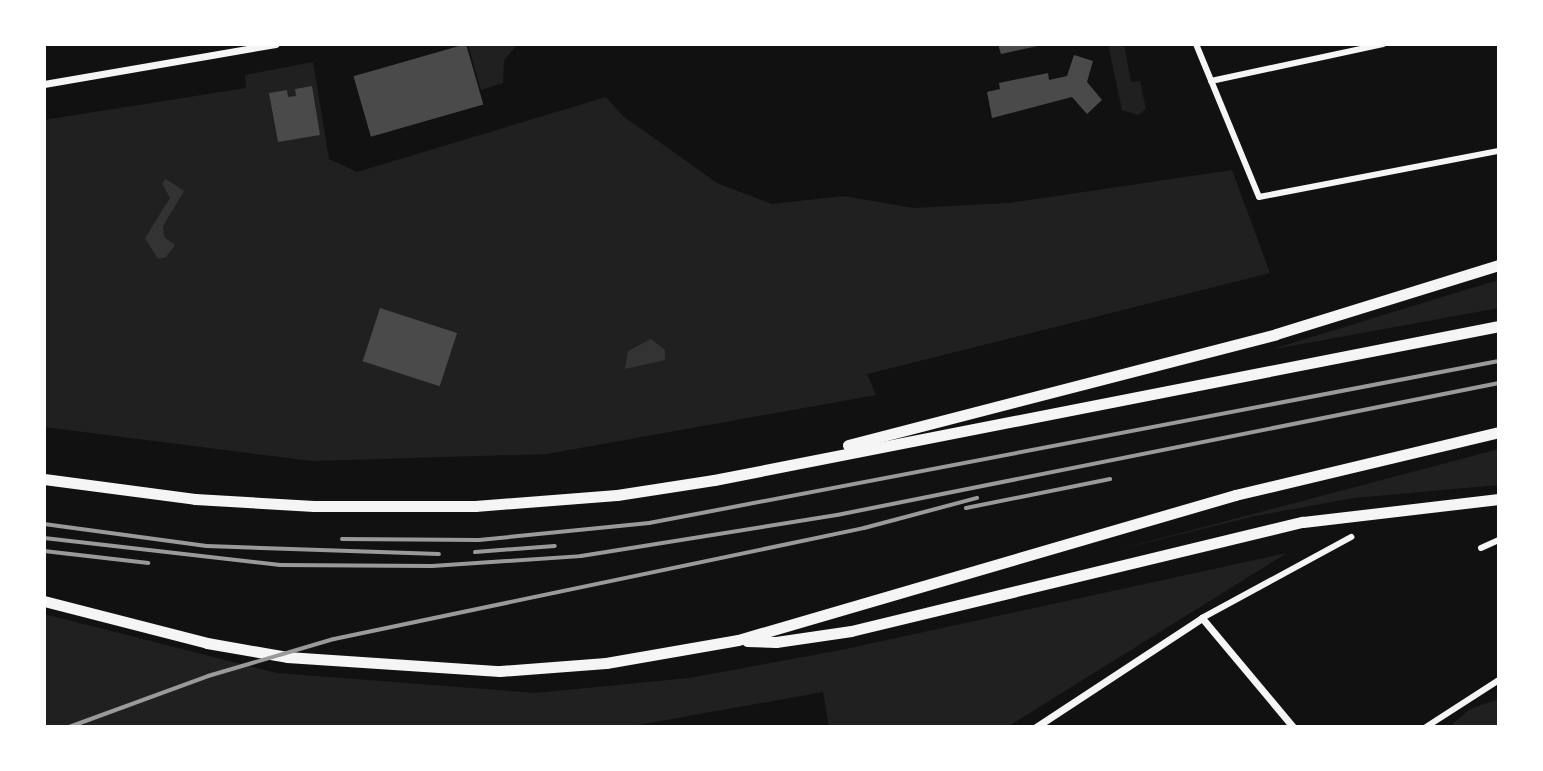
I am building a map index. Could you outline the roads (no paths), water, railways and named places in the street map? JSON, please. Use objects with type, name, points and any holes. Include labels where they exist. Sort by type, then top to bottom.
[{"type":"highway","points":[[714,480],[1276,334],[1499,262]]},
{"type":"highway","points":[[44,479],[238,503],[400,508],[562,500],[714,480],[1499,326]]},
{"type":"highway","points":[[44,601],[268,655],[424,668],[534,670],[738,640],[1221,499],[1499,432]]},
{"type":"highway","points":[[738,640],[776,642],[851,631],[1303,522],[1499,499]]},
{"type":"street","points":[[44,84],[276,44]]},
{"type":"street","points":[[1196,44],[1259,197],[1499,151]]},
{"type":"street","points":[[1211,81],[1383,44]]},
{"type":"street","points":[[1036,727],[1202,618],[1351,537]]},
{"type":"street","points":[[1481,548],[1499,540]]},
{"type":"street","points":[[1202,618],[1293,727]]},
{"type":"street","points":[[1426,727],[1499,680]]},
{"type":"railway","points":[[342,539],[479,540],[649,523],[1499,361]]},
{"type":"railway","points":[[44,538],[280,565],[432,566],[581,556],[837,515],[1499,383]]},
{"type":"railway","points":[[966,508],[1110,479]]},
{"type":"railway","points":[[69,727],[208,676],[334,639],[864,528],[977,498]]},
{"type":"railway","points":[[44,524],[207,546],[439,554]]},
{"type":"railway","points":[[475,552],[555,546]]},
{"type":"railway","points":[[44,551],[148,563]]}]
